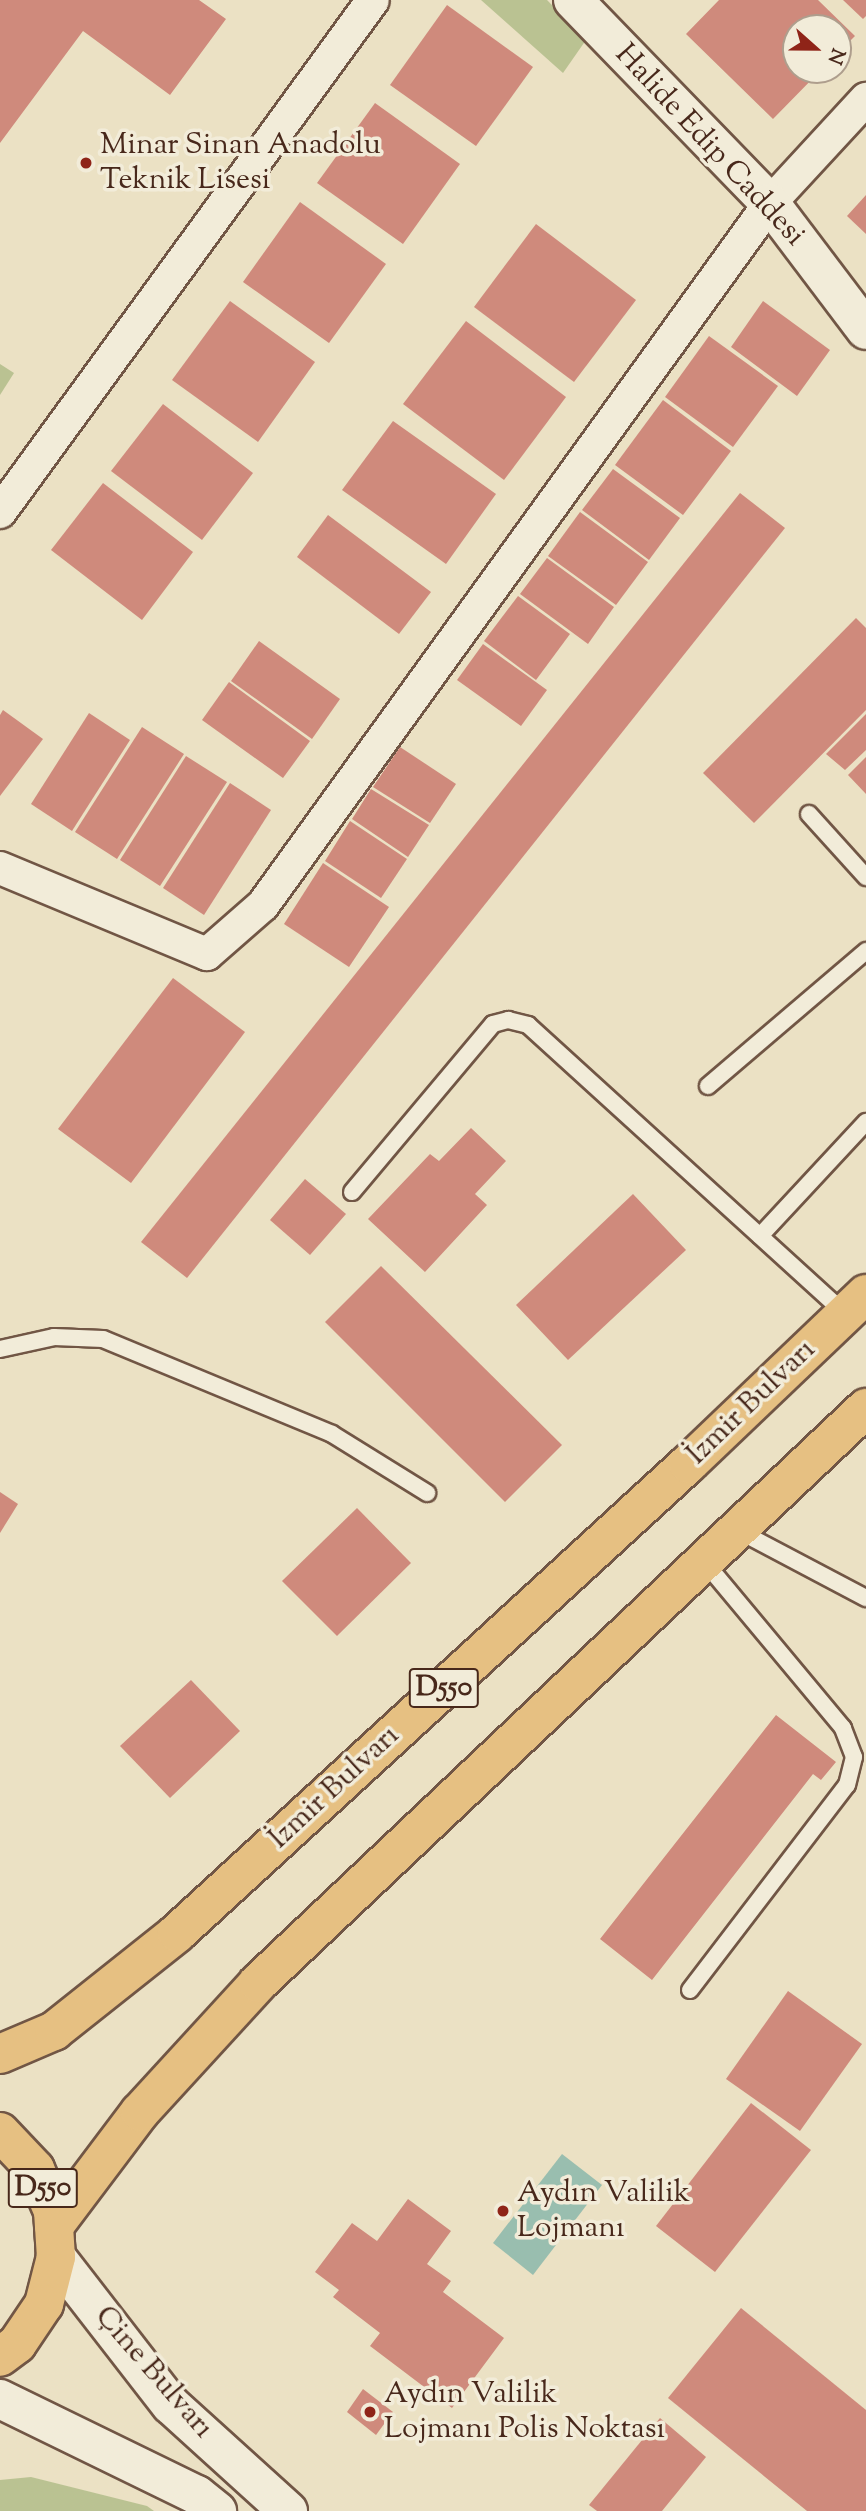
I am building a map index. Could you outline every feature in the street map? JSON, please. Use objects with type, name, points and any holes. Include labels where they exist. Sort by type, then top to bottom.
[{"type":"highway","name":"İzmir Bulvarı","points":[[0,2053],[54,2031],[177,1933],[856,1304]]},
{"type":"highway","name":"D550","points":[[0,2357],[17,2344],[44,2304],[55,2242],[140,2112],[258,1983],[866,1408]]},
{"type":"highway","name":"D550","points":[[0,2132],[35,2169],[55,2242]]},
{"type":"main road","name":"Halide Edip Caddesi","points":[[573,0],[770,202],[866,330]]},
{"type":"main road","name":"Çine Bulvarı","points":[[55,2242],[171,2405],[288,2511]]},
{"type":"main road","name":"Çine Bulvarı","points":[[0,2399],[162,2477],[217,2511]]},
{"type":"street","points":[[0,512],[373,0]]},
{"type":"street","points":[[0,868],[207,954],[263,905],[770,202],[866,99]]},
{"type":"lane","points":[[809,814],[866,877]]},
{"type":"lane","points":[[708,1086],[866,951]]},
{"type":"lane","points":[[352,1192],[493,1024],[508,1020],[528,1025],[760,1236],[856,1304]]},
{"type":"lane","points":[[760,1236],[866,1122]]},
{"type":"lane","points":[[0,1349],[54,1337],[103,1339],[332,1434],[427,1493]]},
{"type":"lane","points":[[737,1530],[866,1598]]},
{"type":"lane","points":[[690,1990],[847,1785],[853,1758],[843,1728],[704,1561]]},
{"type":"shaded area","points":[[481,0],[547,0],[586,40],[563,73]]},
{"type":"shaded area","points":[[0,364],[14,373],[0,395]]},
{"type":"shaded area","points":[[562,2154],[602,2185],[533,2275],[493,2243]]},
{"type":"shaded area","points":[[31,2477],[147,2506],[154,2511],[0,2511],[0,2480]]},
{"type":"building","points":[[0,0],[199,0],[226,19],[170,95],[83,31],[0,143]]},
{"type":"building","points":[[719,0],[818,0],[832,14],[782,14],[782,84],[807,84],[773,119],[686,34]]},
{"type":"building","points":[[843,0],[866,0],[866,16],[863,19]]},
{"type":"building","points":[[447,5],[533,67],[476,146],[390,85]]},
{"type":"building","points":[[375,103],[460,164],[403,244],[317,183]]},
{"type":"building","points":[[866,195],[866,234],[847,216]]},
{"type":"building","points":[[300,202],[386,264],[329,343],[243,282]]},
{"type":"building","points":[[536,224],[636,300],[574,382],[474,307]]},
{"type":"building","points":[[230,301],[315,362],[258,442],[172,380]]},
{"type":"building","points":[[763,301],[830,350],[797,396],[731,347]]},
{"type":"building","points":[[466,321],[566,397],[504,480],[403,404]]},
{"type":"building","points":[[709,336],[778,386],[733,447],[665,397]]},
{"type":"building","points":[[663,400],[731,451],[683,515],[615,465]]},
{"type":"building","points":[[163,404],[253,473],[202,540],[111,471]]},
{"type":"building","points":[[393,421],[496,494],[446,564],[342,490]]},
{"type":"building","points":[[613,469],[680,518],[649,560],[582,510]]},
{"type":"building","points":[[103,483],[193,552],[142,620],[51,550]]},
{"type":"building","points":[[740,493],[785,528],[187,1278],[141,1242]]},
{"type":"building","points":[[580,512],[648,562],[616,605],[548,556]]},
{"type":"building","points":[[328,515],[431,592],[399,634],[297,557]]},
{"type":"building","points":[[547,558],[614,607],[588,644],[520,594]]},
{"type":"building","points":[[518,596],[570,634],[536,680],[484,641]]},
{"type":"building","points":[[856,618],[866,628],[866,710],[754,823],[703,773]]},
{"type":"building","points":[[259,641],[340,699],[312,739],[231,681]]},
{"type":"building","points":[[483,644],[547,690],[521,726],[457,680]]},
{"type":"building","points":[[229,682],[310,741],[283,778],[202,720]]},
{"type":"building","points":[[3,710],[43,739],[0,796],[0,715]]},
{"type":"building","points":[[89,713],[130,740],[72,831],[31,804]]},
{"type":"building","points":[[866,714],[866,750],[845,770],[826,754]]},
{"type":"building","points":[[142,727],[184,754],[117,859],[75,832]]},
{"type":"building","points":[[400,747],[456,784],[430,823],[373,787]]},
{"type":"building","points":[[186,756],[227,782],[160,886],[120,860]]},
{"type":"building","points":[[866,757],[866,794],[848,775]]},
{"type":"building","points":[[230,783],[271,810],[204,915],[163,888]]},
{"type":"building","points":[[371,789],[429,825],[408,857],[352,819]]},
{"type":"building","points":[[350,821],[407,859],[381,898],[325,861]]},
{"type":"building","points":[[323,863],[389,907],[349,967],[284,924]]},
{"type":"building","points":[[173,978],[245,1032],[131,1183],[58,1129]]},
{"type":"building","points":[[471,1128],[506,1161],[475,1194],[487,1205],[425,1272],[368,1219],[430,1154],[439,1161]]},
{"type":"building","points":[[305,1179],[346,1214],[310,1255],[270,1220]]},
{"type":"building","points":[[633,1194],[686,1250],[568,1360],[516,1305]]},
{"type":"building","points":[[381,1266],[562,1445],[505,1502],[325,1322]]},
{"type":"building","points":[[0,1492],[18,1504],[0,1533]]},
{"type":"building","points":[[357,1508],[411,1563],[337,1636],[282,1581]]},
{"type":"building","points":[[191,1680],[240,1731],[170,1798],[120,1746]]},
{"type":"building","points":[[776,1715],[836,1762],[821,1780],[813,1774],[652,1980],[600,1939]]},
{"type":"building","points":[[788,1991],[862,2044],[800,2131],[726,2079]]},
{"type":"building","points":[[751,2103],[811,2150],[715,2272],[656,2226]]},
{"type":"building","name":"Aydın Valilik Lojmanı","points":[[408,2199],[451,2231],[427,2264],[451,2281],[443,2292],[504,2338],[452,2408],[370,2346],[380,2333],[333,2297],[339,2290],[315,2272],[352,2223],[377,2241]]},
{"type":"building","points":[[741,2308],[866,2410],[866,2511],[807,2511],[668,2398]]},
{"type":"building","name":"Aydın Valilik Lojmanı Polis Noktası","points":[[363,2389],[393,2412],[376,2435],[347,2412]]},
{"type":"building","points":[[660,2418],[706,2457],[662,2511],[597,2511],[589,2505]]},
{"type":"place","name":"Minar Sinan Anadolu Teknik Lisesi","points":[[86,163]]},
{"type":"place","name":"Aydın Valilik Lojmanı","points":[[503,2211]]},
{"type":"place","name":"Aydın Valilik Lojmanı Polis Noktası","points":[[370,2412]]}]
